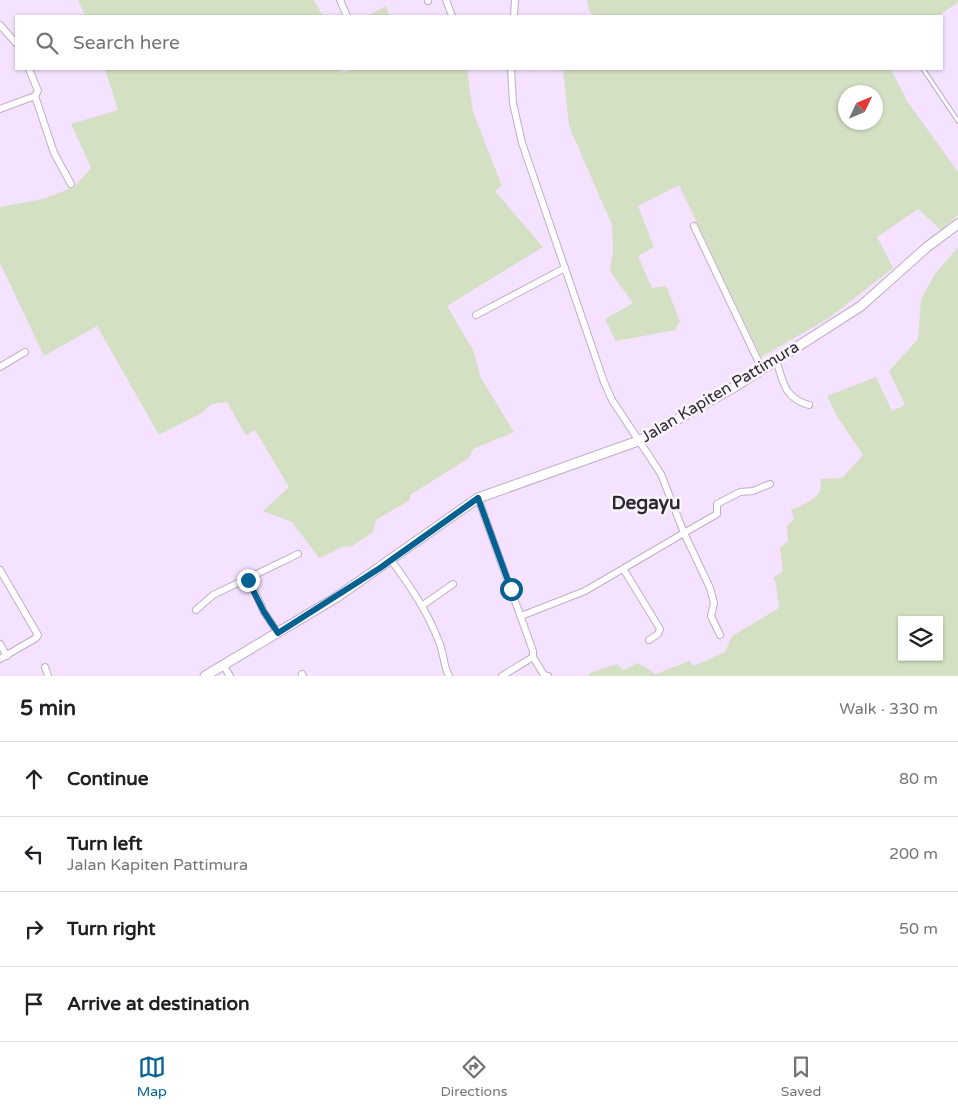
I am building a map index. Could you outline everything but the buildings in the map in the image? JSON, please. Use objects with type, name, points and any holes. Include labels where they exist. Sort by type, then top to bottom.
[{"type":"street","points":[[340,0],[347,15]]},
{"type":"street","points":[[446,0],[452,15]]},
{"type":"street","points":[[0,25],[15,43]]},
{"type":"street","points":[[0,109],[35,96],[38,91],[29,70]]},
{"type":"street","points":[[512,70],[513,103],[522,143],[612,400],[641,440],[661,474],[684,533],[710,588],[714,603],[711,616],[720,635]]},
{"type":"street","points":[[35,96],[54,153],[71,184]]},
{"type":"street","name":"Jalan Kapiten Pattimura","points":[[205,676],[278,633],[391,560],[478,498],[641,440],[762,369],[861,306],[927,247],[958,224]]},
{"type":"street","points":[[694,226],[762,369]]},
{"type":"street","points":[[476,315],[565,268]]},
{"type":"street","points":[[0,367],[25,352]]},
{"type":"street","points":[[776,359],[793,399],[809,405]]},
{"type":"street","points":[[521,616],[585,591],[624,570],[717,514],[718,504],[740,492],[752,491],[770,484]]},
{"type":"street","points":[[478,498],[532,646],[533,657],[544,675],[548,676]]},
{"type":"street","points":[[196,610],[213,595],[248,580],[298,554]]},
{"type":"street","points":[[391,560],[423,605],[440,643],[444,664],[449,676]]},
{"type":"street","points":[[0,570],[38,635],[0,660]]},
{"type":"street","points":[[624,570],[660,629],[658,634],[649,640]]},
{"type":"street","points":[[248,580],[264,612],[278,633]]},
{"type":"street","points":[[423,605],[453,584]]},
{"type":"street","points":[[0,644],[7,656]]},
{"type":"street","points":[[505,675],[533,657]]},
{"type":"street","points":[[223,664],[230,676]]},
{"type":"street","points":[[45,667],[48,676]]},
{"type":"lane","points":[[924,70],[958,121]]},
{"type":"green space","points":[[78,0],[314,0],[322,15],[85,15]]},
{"type":"green space","points":[[587,0],[958,0],[958,2],[940,15],[593,15],[589,11]]},
{"type":"green space","points":[[386,6],[390,15],[372,15]]},
{"type":"green space","points":[[105,70],[339,70],[343,73],[350,70],[467,70],[473,112],[502,186],[495,191],[543,247],[447,306],[473,350],[481,378],[514,432],[473,449],[469,458],[410,495],[410,500],[376,520],[373,532],[351,547],[345,546],[319,558],[292,522],[263,511],[289,487],[255,430],[246,436],[227,402],[212,404],[200,414],[159,435],[97,326],[44,356],[0,263],[0,207],[43,199],[74,187],[91,168],[71,124],[118,110]]},
{"type":"green space","points":[[563,70],[892,70],[907,101],[958,172],[958,215],[941,230],[918,209],[877,237],[893,268],[829,318],[761,357],[679,185],[638,206],[654,247],[638,256],[652,288],[666,286],[680,321],[675,330],[616,341],[605,319],[633,303],[610,271],[613,250],[612,225],[569,126]]},
{"type":"green space","points":[[958,247],[958,676],[589,676],[590,673],[617,664],[623,670],[638,663],[656,674],[689,661],[694,666],[725,652],[732,636],[779,608],[776,582],[773,578],[783,571],[780,548],[788,541],[787,526],[794,519],[791,510],[808,502],[817,495],[821,486],[820,479],[842,478],[863,455],[838,418],[827,396],[876,377],[892,411],[905,405],[889,371],[918,339],[921,299],[935,274]]},
{"type":"district","name":"Degayu","points":[[646,503]]},
{"type":"route","points":[[248,580],[264,612],[278,633],[380,568],[478,498],[511,589]]}]
